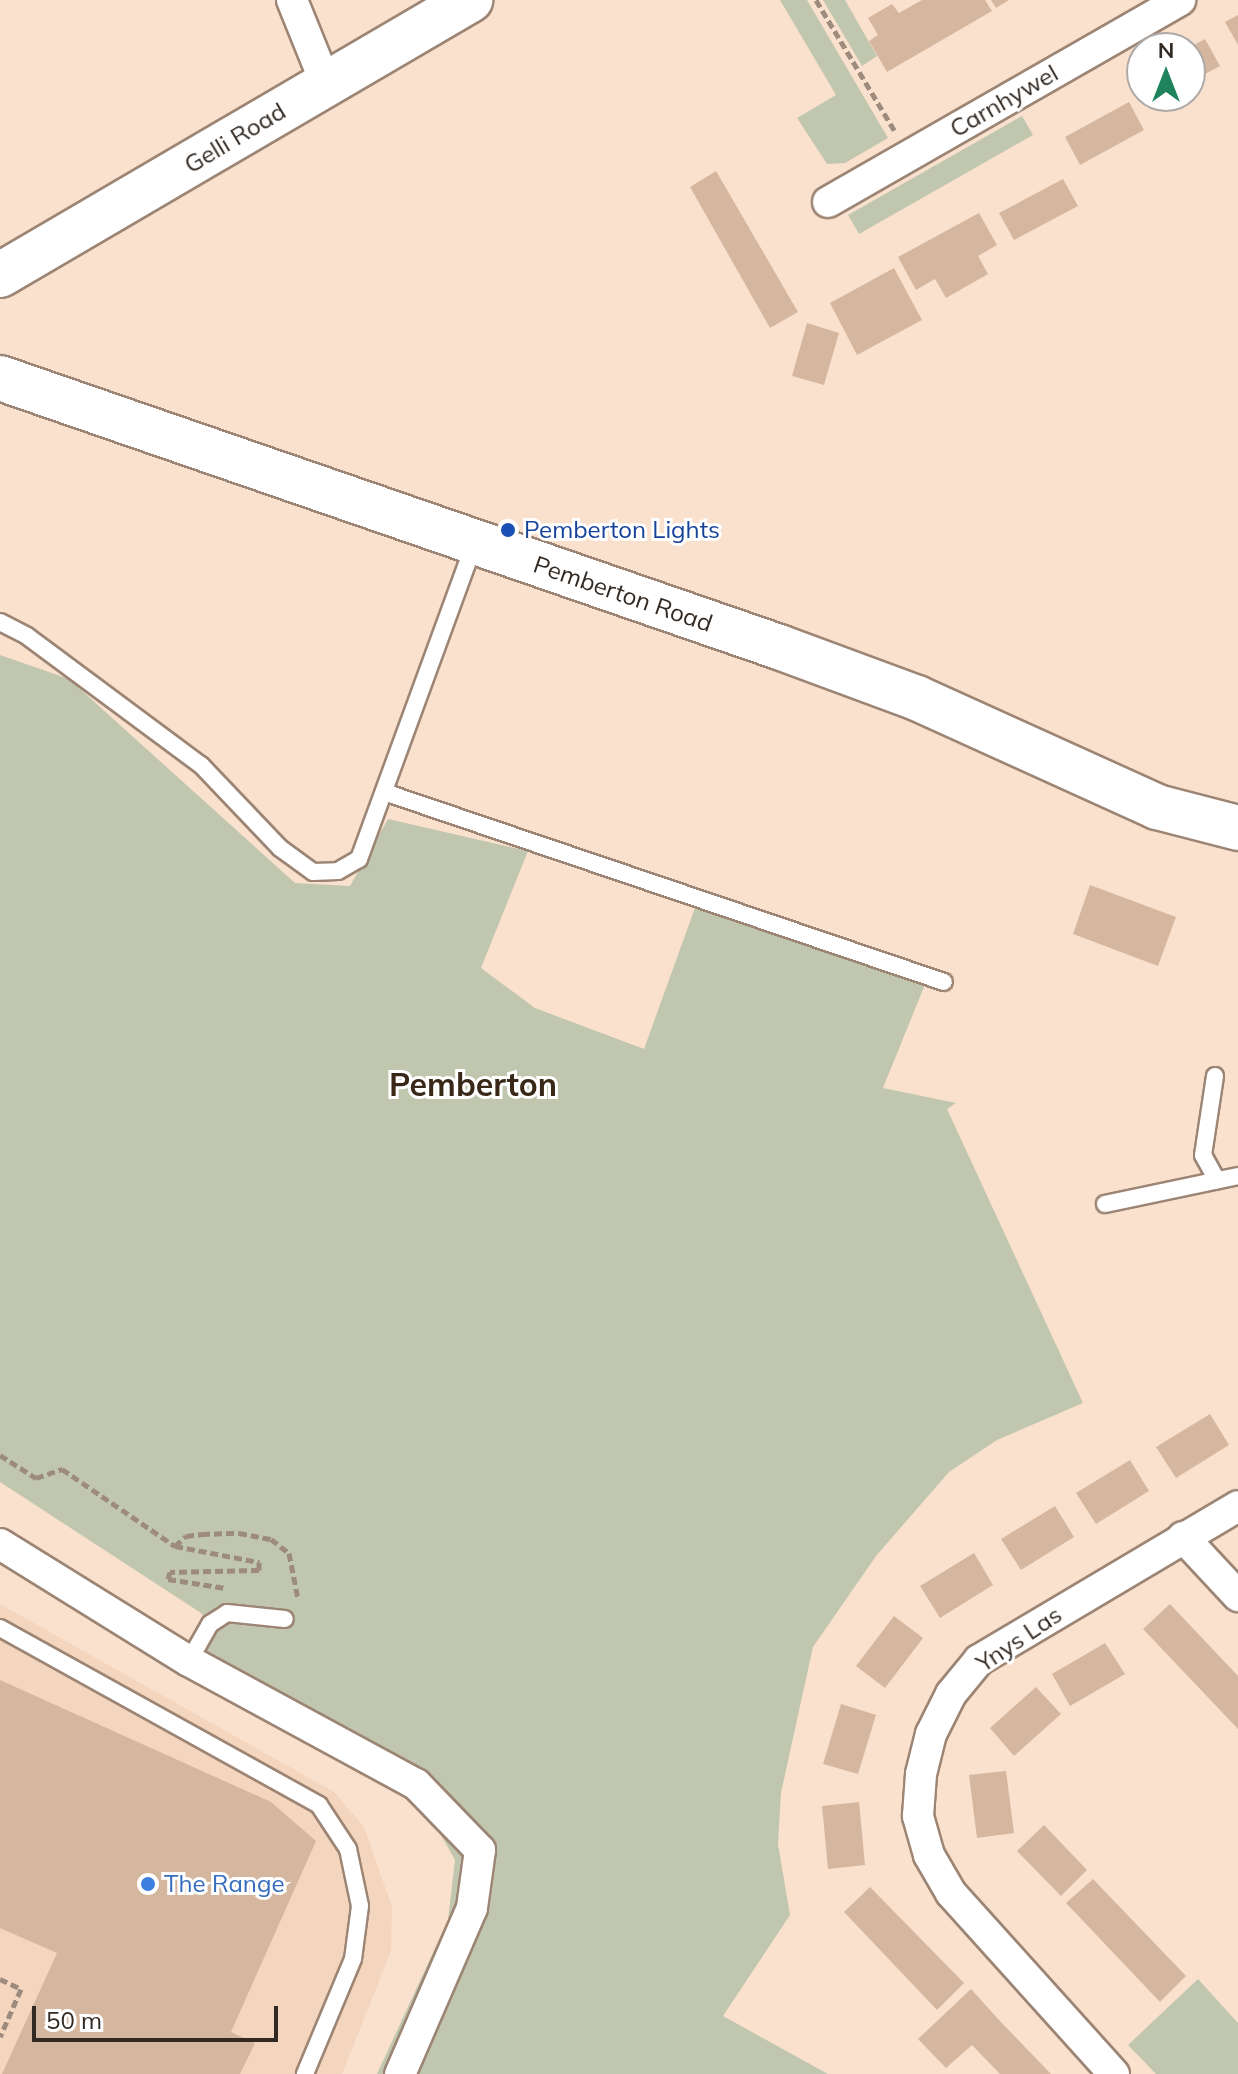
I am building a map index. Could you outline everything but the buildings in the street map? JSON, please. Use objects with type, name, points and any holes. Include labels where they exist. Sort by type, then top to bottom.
[{"type":"main road","name":"Gelli Road","points":[[0,275],[470,0]]},
{"type":"main road","name":"Pemberton Road","points":[[0,378],[917,698],[1157,807],[1238,828]]},
{"type":"street","points":[[292,0],[326,84]]},
{"type":"street","name":"Carnhywel","points":[[828,202],[1180,0]]},
{"type":"street","name":"Ynys Las","points":[[1114,2074],[951,1893],[929,1855],[918,1816],[921,1774],[931,1734],[951,1694],[979,1660],[1238,1506]]},
{"type":"street","points":[[1183,1537],[1238,1596]]},
{"type":"street","points":[[0,1544],[189,1661],[416,1784],[480,1850],[472,1908],[400,2074]]},
{"type":"lane","points":[[0,622],[27,636],[201,765],[280,848],[313,872],[338,871],[359,859],[474,544]]},
{"type":"lane","points":[[384,792],[944,982]]},
{"type":"lane","points":[[1215,1076],[1203,1155],[1217,1180]]},
{"type":"lane","points":[[1105,1204],[1238,1176]]},
{"type":"lane","points":[[189,1661],[210,1624],[227,1613],[291,1616]]},
{"type":"lane","points":[[0,1628],[319,1805],[348,1849],[360,1906],[353,1959],[305,2074]]},
{"type":"path","points":[[816,0],[909,155]]},
{"type":"path","points":[[0,1455],[36,1478],[62,1469],[175,1546],[259,1562],[259,1570],[170,1572],[168,1579],[240,1590]]},
{"type":"path","points":[[175,1546],[186,1536],[202,1534],[239,1533],[271,1539],[289,1553],[298,1599],[291,1616]]},
{"type":"path","points":[[283,1597],[298,1599]]},
{"type":"path","points":[[0,1979],[21,1989],[0,2037]]},
{"type":"shaded area","points":[[0,1604],[334,1792],[364,1827],[392,1907],[391,1951],[342,2074],[0,2074]]},
{"type":"green space","points":[[780,0],[807,0],[888,138],[845,163],[827,164],[797,118],[836,95]]},
{"type":"green space","points":[[823,0],[845,0],[877,56],[862,66]]},
{"type":"green space","points":[[1022,116],[1033,135],[859,234],[848,215]]},
{"type":"green space","points":[[0,655],[69,679],[295,883],[350,886],[388,819],[528,851],[481,968],[535,1008],[644,1049],[696,905],[926,982],[883,1088],[956,1103],[947,1109],[1083,1403],[997,1440],[949,1472],[876,1556],[813,1647],[781,1793],[778,1844],[790,1915],[723,2016],[828,2074],[377,2074],[448,1920],[455,1860],[427,1810],[343,1757],[185,1677],[210,1624],[201,1613],[0,1482]]},
{"type":"green space","points":[[1198,1979],[1238,2023],[1238,2074],[1156,2074],[1128,2045]]},
{"type":"place","name":"Pemberton Lights","points":[[508,530]]},
{"type":"place","name":"The Range","points":[[148,1884]]},
{"type":"district","name":"Pemberton","points":[[473,1084]]}]
